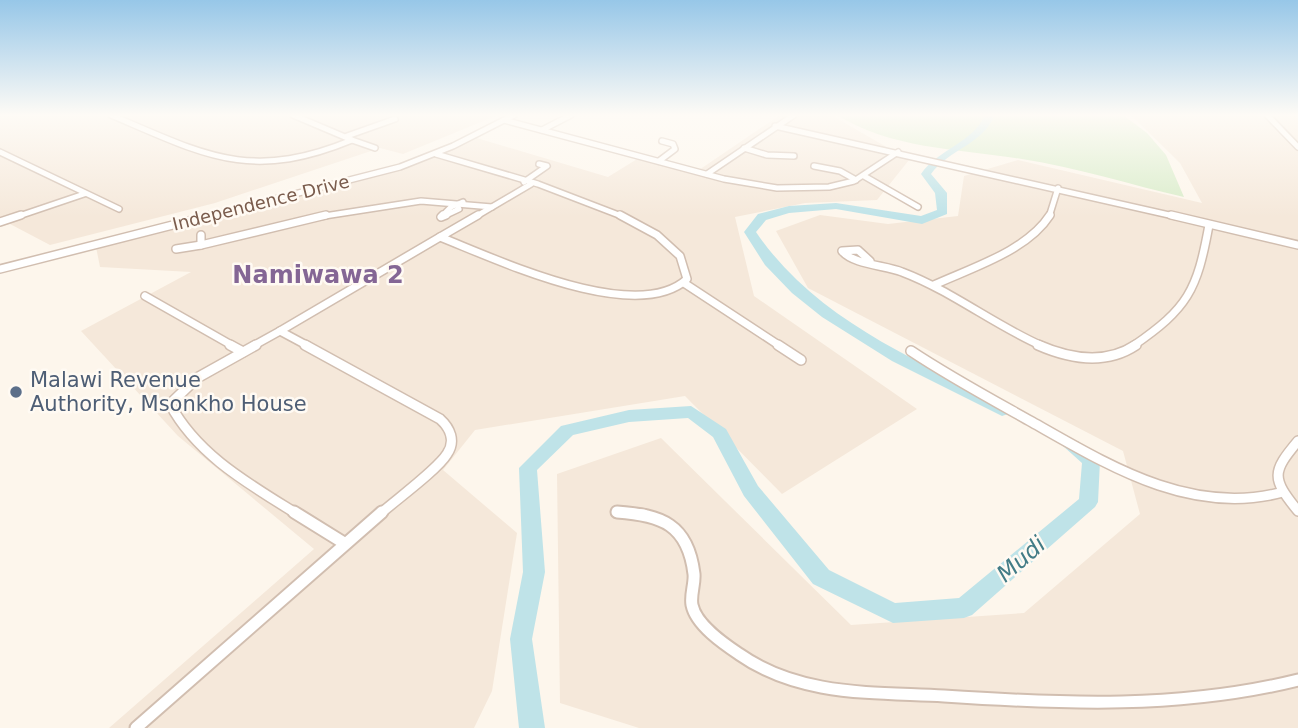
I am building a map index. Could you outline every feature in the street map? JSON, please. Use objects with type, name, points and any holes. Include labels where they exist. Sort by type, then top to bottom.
[{"type":"street","points":[[201,149],[236,162],[289,159],[331,149]]},
{"type":"street","name":"Independence Drive","points":[[0,269],[349,181],[446,149]]},
{"type":"street","points":[[613,149],[743,183],[791,188],[827,186],[856,180],[898,152]]},
{"type":"street","points":[[659,161],[675,149]]},
{"type":"street","points":[[707,174],[743,149]]},
{"type":"street","points":[[747,149],[767,155],[794,156]]},
{"type":"street","points":[[884,149],[1298,245]]},
{"type":"street","points":[[0,152],[119,209]]},
{"type":"street","points":[[436,154],[630,217],[650,229],[683,260],[688,271],[684,283],[672,288],[638,295],[605,294],[579,289],[440,237]]},
{"type":"street","points":[[344,543],[261,492],[210,453],[174,415],[170,404],[197,378],[492,207],[547,166],[539,164]]},
{"type":"street","points":[[814,166],[840,171],[856,180]]},
{"type":"street","points":[[864,176],[918,208]]},
{"type":"street","points":[[934,285],[998,253],[1042,225],[1050,215],[1058,188]]},
{"type":"street","points":[[0,222],[84,194]]},
{"type":"street","points":[[176,249],[388,204],[466,201],[492,207]]},
{"type":"street","points":[[457,205],[466,201]]},
{"type":"street","points":[[870,261],[934,285],[1034,344],[1088,358],[1121,354],[1158,330],[1186,303],[1199,280],[1209,225]]},
{"type":"street","points":[[201,235],[201,245]]},
{"type":"street","points":[[684,283],[801,360]]},
{"type":"street","points":[[145,296],[243,352]]},
{"type":"street","points":[[136,728],[447,455],[453,441],[450,427],[280,331]]},
{"type":"street","points":[[911,351],[943,372],[1125,474],[1153,484],[1217,495],[1268,498],[1283,492]]},
{"type":"street","points":[[1298,442],[1279,464],[1283,492],[1298,511]]},
{"type":"street","points":[[617,512],[657,516],[672,526],[687,549],[692,568],[692,606],[697,614],[731,648],[773,674],[798,682],[847,691],[1063,703],[1173,701],[1262,691],[1298,680]]},
{"type":"shaded area","points":[[0,149],[377,149],[215,203],[50,245],[10,224],[0,225]]},
{"type":"shaded area","points":[[384,149],[415,149],[403,154]]},
{"type":"shaded area","points":[[438,149],[514,149],[608,177],[642,156],[699,170],[730,149],[890,149],[909,160],[877,200],[805,203],[735,217],[754,296],[917,409],[782,494],[685,396],[475,430],[443,470],[517,533],[492,691],[474,728],[109,728],[314,549],[178,436],[81,331],[191,272],[100,267],[96,247],[381,172]]},
{"type":"shaded area","points":[[1166,149],[1298,149],[1298,728],[639,728],[560,703],[557,474],[661,438],[851,625],[1024,613],[1140,514],[1123,451],[808,288],[776,231],[820,215],[888,224],[958,216],[964,176],[1018,160],[1202,203],[1180,163]]},
{"type":"green space","points":[[944,149],[1161,149],[1184,197],[1042,162]]},
{"type":"waterway","name":"Mudi","points":[[955,149],[940,158],[926,174],[941,193],[943,212],[922,220],[836,206],[789,210],[762,217],[750,232],[770,262],[796,290],[827,314],[898,357],[1002,410]]},
{"type":"waterway","name":"Mudi","points":[[532,728],[521,639],[534,572],[528,468],[567,430],[629,416],[691,412],[720,433],[751,491],[821,577],[893,613],[964,608],[1088,502],[1091,461],[1072,446]]},
{"type":"place","name":"Malawi Revenue Authority, Msonkho House","points":[[16,392]]},
{"type":"district","name":"Namiwawa 2","points":[[318,275]]}]
